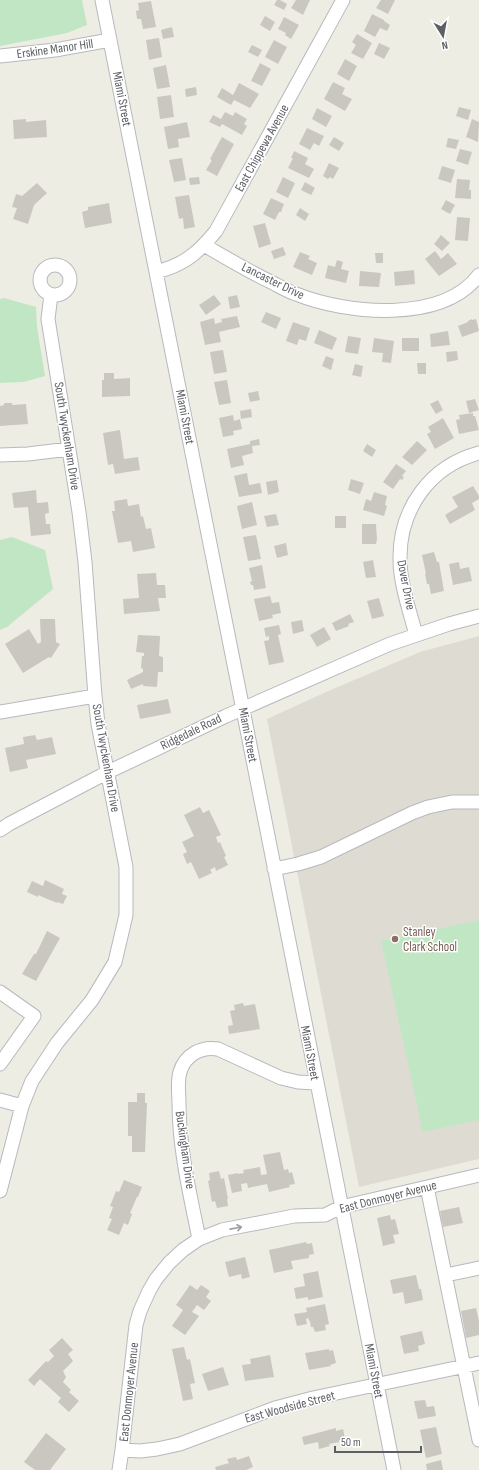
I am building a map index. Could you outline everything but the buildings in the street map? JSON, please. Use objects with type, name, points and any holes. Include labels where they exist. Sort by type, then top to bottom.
[{"type":"street","name":"Miami Street","points":[[102,0],[394,1470]]},
{"type":"street","name":"East Chippewa Avenue","points":[[156,272],[168,269],[196,253],[216,231],[343,0]]},
{"type":"street","name":"Erskine Manor Hill","points":[[0,56],[55,50],[110,40]]},
{"type":"street","name":"Lancaster Drive","points":[[204,245],[246,270],[294,294],[326,303],[355,308],[403,309],[422,307],[443,302],[464,289],[479,275]]},
{"type":"street","name":"South Twyckenham Drive","points":[[0,1191],[22,1106],[32,1081],[57,1043],[92,1000],[115,962],[126,915],[126,867],[102,747],[94,696],[85,562],[79,512],[48,319],[50,295]]},
{"type":"street","points":[[0,455],[28,454],[69,449]]},
{"type":"street","name":"Dover Drive","points":[[416,634],[406,596],[400,562],[402,532],[416,499],[432,478],[442,469],[466,456],[479,453]]},
{"type":"street","name":"Ridgedale Road","points":[[0,830],[108,772],[243,708],[390,644],[416,634],[479,616]]},
{"type":"street","points":[[0,712],[94,696]]},
{"type":"street","points":[[274,869],[321,857],[412,813],[428,807],[452,802],[479,802]]},
{"type":"street","points":[[0,992],[34,1016],[0,1064]]},
{"type":"street","name":"Buckingham Drive","points":[[199,1239],[181,1145],[179,1123],[178,1079],[180,1071],[186,1060],[197,1051],[211,1048],[218,1049],[281,1078],[298,1082],[316,1083]]},
{"type":"street","points":[[0,1100],[22,1106]]},
{"type":"street","name":"East Donmoyer Avenue","points":[[122,1450],[133,1347],[136,1325],[140,1311],[156,1279],[183,1250],[199,1239],[222,1230],[294,1216],[325,1215],[341,1207],[479,1175]]},
{"type":"street","points":[[427,1187],[479,1440]]},
{"type":"street","points":[[446,1275],[479,1268]]},
{"type":"street","name":"East Woodside Street","points":[[122,1450],[140,1451],[180,1444],[275,1408],[313,1398],[479,1363]]},
{"type":"street","points":[[119,1470],[122,1450]]},
{"type":"shaded area","name":"Stanley Clark School","points":[[479,636],[479,1159],[359,1187],[267,719],[420,652]]},
{"type":"green space","points":[[0,0],[82,0],[87,25],[67,33],[0,46]]},
{"type":"green space","points":[[4,298],[36,307],[37,327],[45,376],[24,382],[0,383],[0,299]]},
{"type":"green space","points":[[12,537],[45,550],[53,589],[7,627],[0,630],[0,540]]},
{"type":"green space","points":[[479,920],[479,1120],[423,1132],[381,941]]},
{"type":"place","name":"Stanley Clark School","points":[[395,939]]}]
